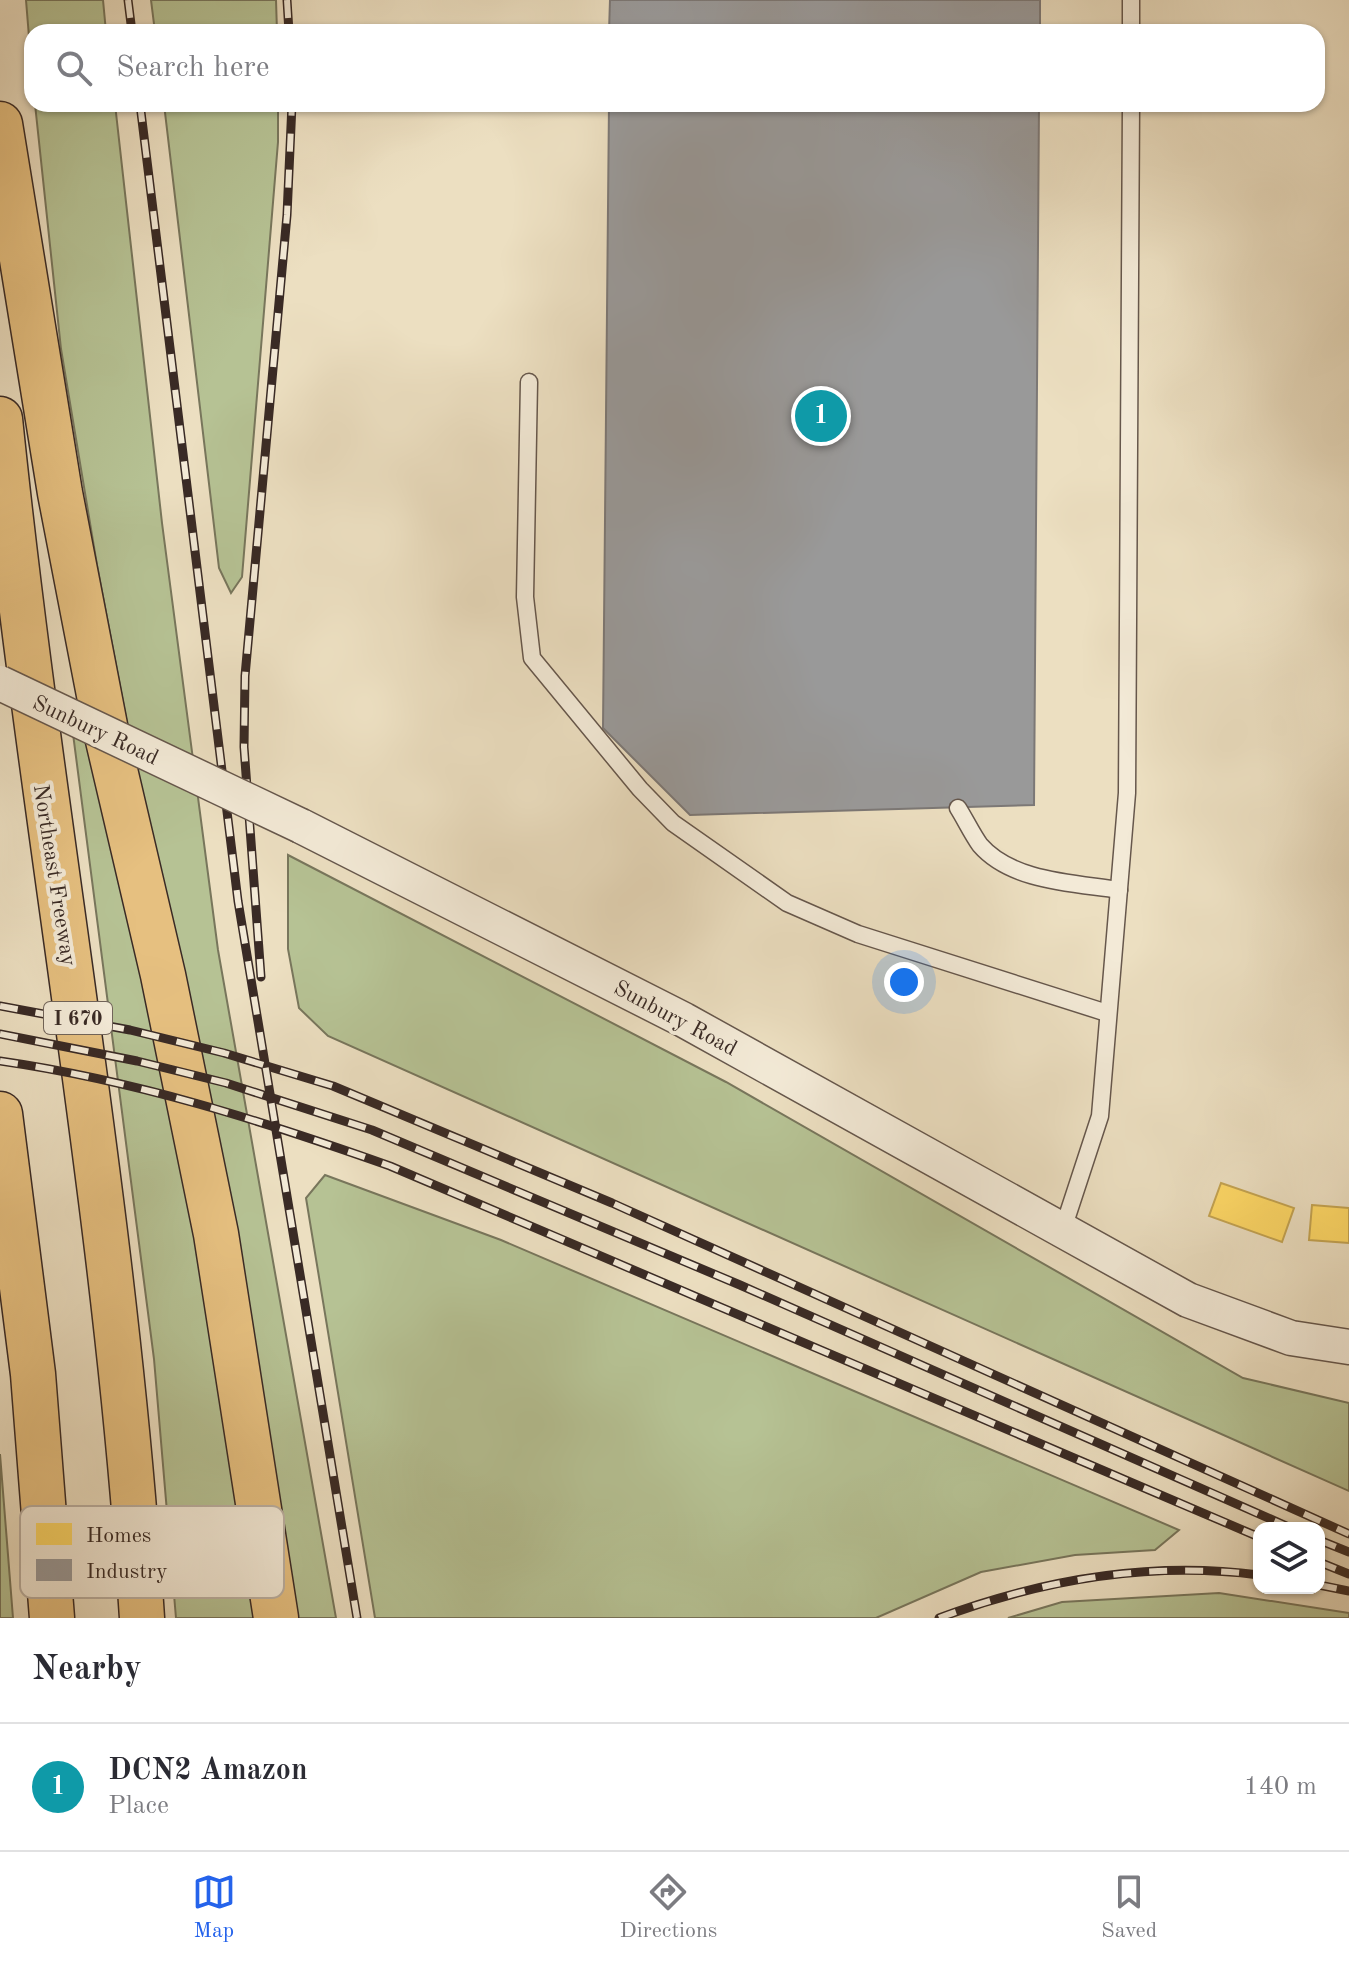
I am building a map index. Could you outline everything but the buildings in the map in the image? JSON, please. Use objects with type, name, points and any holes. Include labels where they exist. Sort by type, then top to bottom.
[{"type":"highway","points":[[0,124],[81,599],[216,1234],[258,1506]]},
{"type":"highway","name":"Northeast Freeway","points":[[0,419],[31,699],[92,1112],[120,1341],[133,1506]]},
{"type":"highway","points":[[0,1114],[33,1374],[43,1506]]},
{"type":"highway","points":[[50,1598],[52,1618]]},
{"type":"highway","name":"Northeast Freeway","points":[[140,1598],[142,1618]]},
{"type":"highway","points":[[273,1598],[276,1618]]},
{"type":"street","name":"Sunbury Road","points":[[0,683],[301,826],[684,1020],[1156,1284],[1232,1319],[1291,1338],[1349,1347]]},
{"type":"lane","points":[[1131,0],[1131,24]]},
{"type":"lane","points":[[1062,1232],[1100,1116],[1127,793],[1131,112]]},
{"type":"lane","points":[[529,382],[525,597],[532,658],[640,789],[673,823],[787,903],[858,934],[1107,1013]]},
{"type":"lane","points":[[958,808],[981,846],[1009,866],[1049,879],[1119,890]]},
{"type":"green space","points":[[26,0],[103,0],[105,24],[28,24]]},
{"type":"green space","points":[[151,0],[276,0],[277,24],[154,24]]},
{"type":"green space","points":[[36,112],[116,112],[162,523],[218,950],[336,1618],[297,1618],[284,1550],[284,1506],[276,1506],[97,565],[61,349]]},
{"type":"green space","points":[[165,112],[278,112],[242,577],[231,593],[219,568]]},
{"type":"green space","points":[[88,724],[158,1037],[220,1358],[242,1506],[166,1506],[154,1359],[72,726]]},
{"type":"green space","points":[[288,855],[726,1082],[1243,1378],[1349,1403],[1349,1491],[328,1036],[299,1008],[288,949]]},
{"type":"green space","points":[[325,1175],[501,1240],[1179,1530],[1155,1550],[1075,1555],[981,1572],[876,1618],[375,1618],[306,1198]]},
{"type":"green space","points":[[0,1454],[13,1618],[0,1618]]},
{"type":"green space","points":[[1219,1593],[1349,1613],[1349,1618],[1008,1618],[1062,1602]]},
{"type":"green space","points":[[174,1598],[256,1598],[259,1618],[176,1618]]},
{"type":"railway","points":[[128,0],[131,24]]},
{"type":"railway","points":[[287,0],[288,24]]},
{"type":"railway","points":[[141,112],[238,901],[357,1618]]},
{"type":"railway","points":[[261,977],[244,747],[245,676],[287,215],[292,112]]},
{"type":"railway","points":[[0,1006],[130,1030],[224,1053],[333,1086],[612,1203],[1349,1534]]},
{"type":"railway","points":[[0,1034],[137,1061],[226,1083],[372,1130],[740,1285],[1277,1522]]},
{"type":"railway","points":[[0,1061],[100,1079],[198,1104],[390,1166],[1253,1534]]},
{"type":"railway","points":[[1325,1542],[1349,1552]]},
{"type":"railway","points":[[1325,1564],[1349,1574]]},
{"type":"railway","points":[[939,1618],[1017,1593],[1096,1577],[1177,1570],[1253,1574]]},
{"type":"railway","points":[[1325,1586],[1349,1591]]},
{"type":"place","name":"DCN2 Amazon","points":[[821,416]]}]
